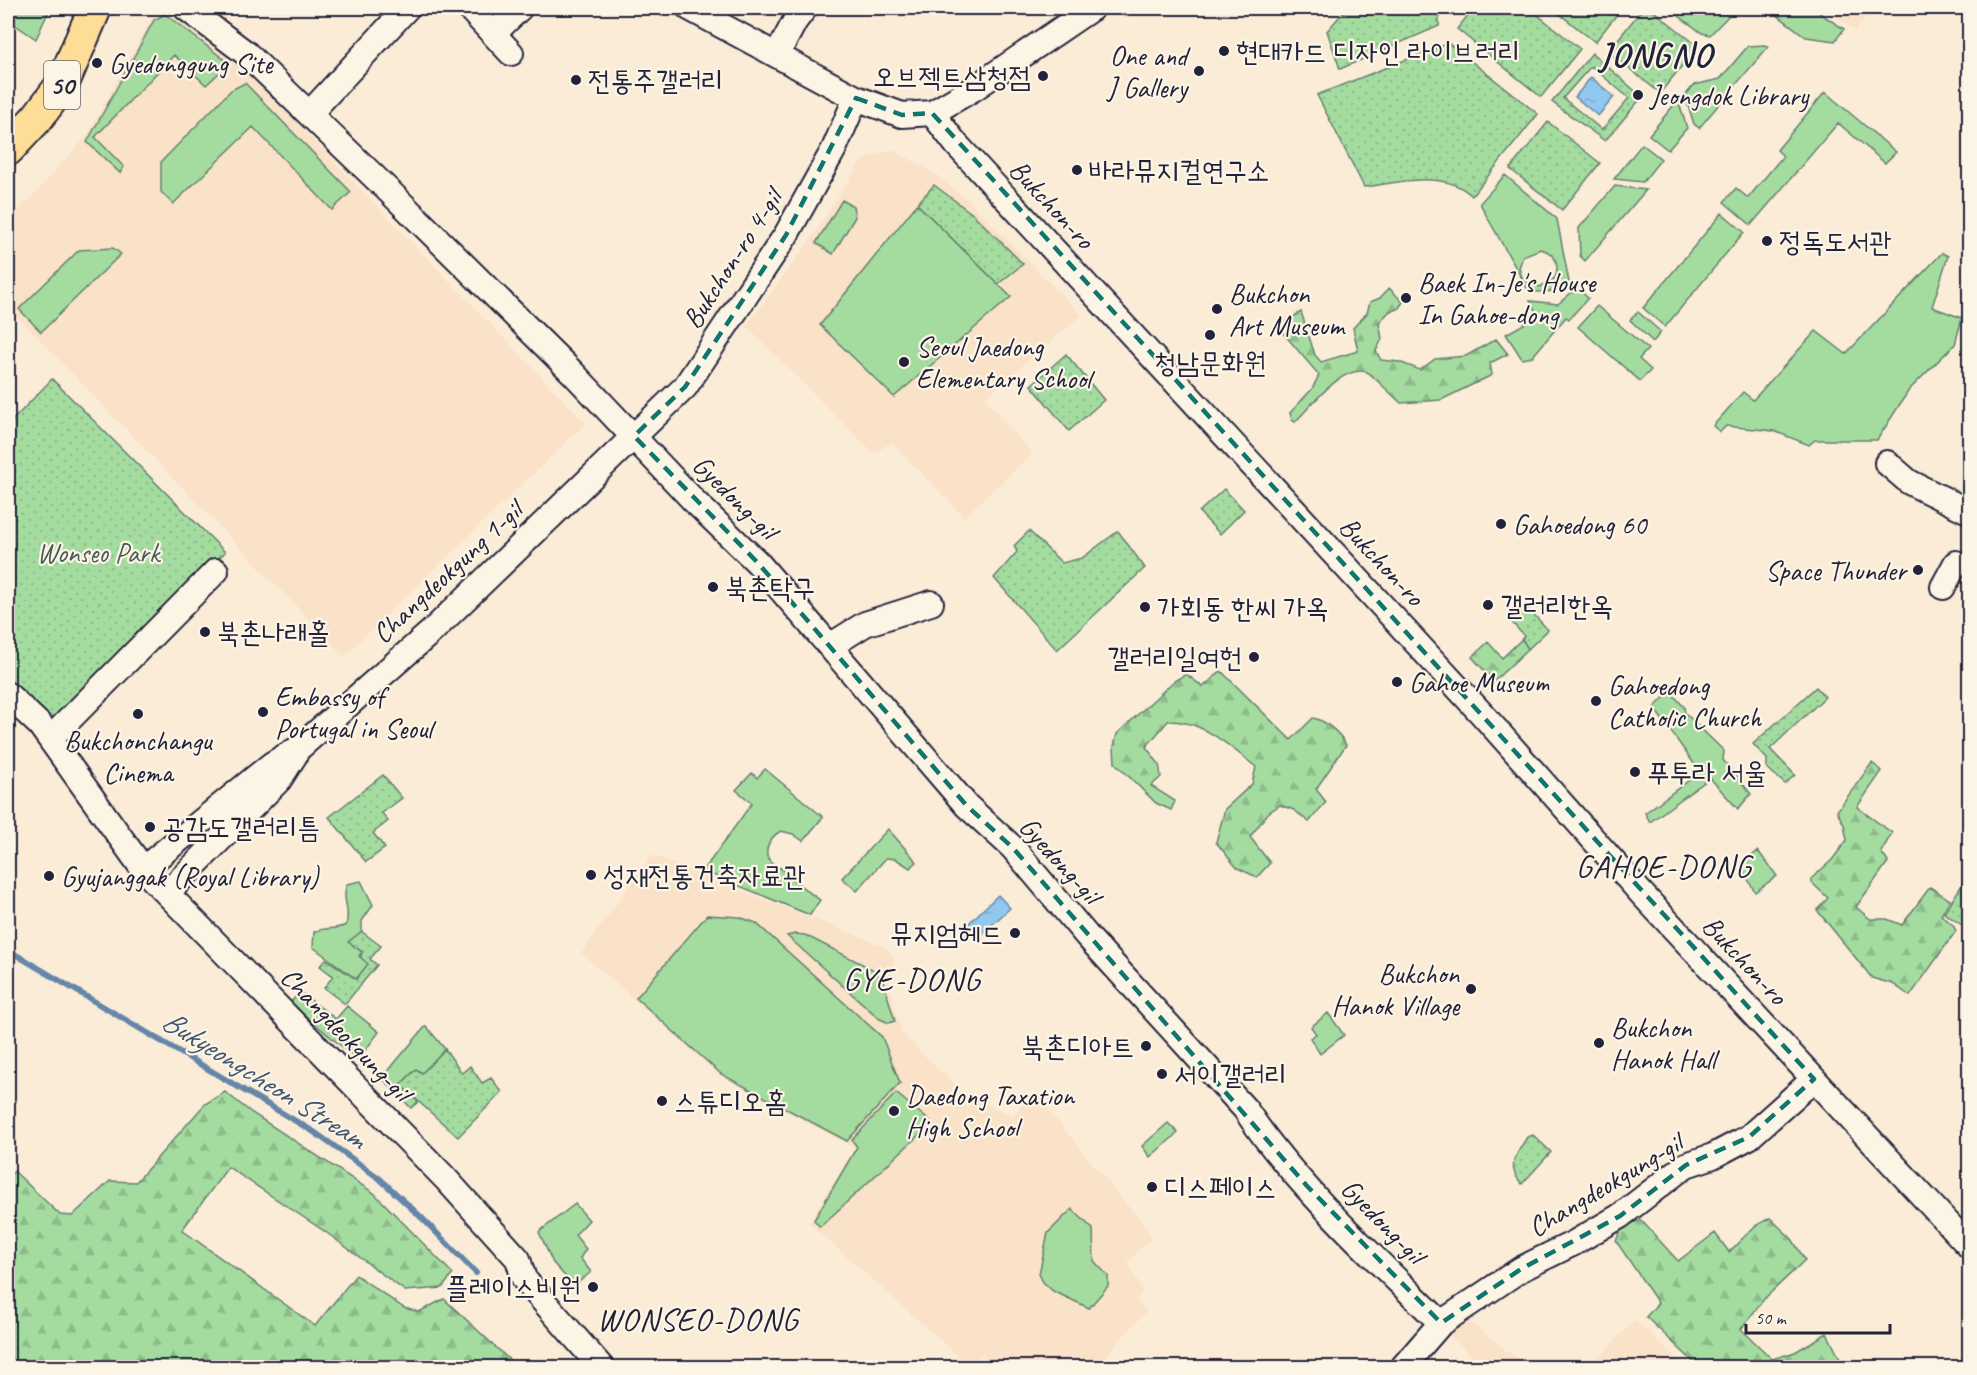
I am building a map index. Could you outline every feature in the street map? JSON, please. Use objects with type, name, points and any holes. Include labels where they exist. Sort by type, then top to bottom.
[{"type":"main road","name":"50","points":[[8,149],[37,118],[62,85],[95,8]]},
{"type":"street","name":"Gyedong-gil","points":[[186,8],[248,54],[574,374],[758,563],[967,806],[1013,848],[1128,983],[1193,1050],[1307,1186],[1372,1255],[1442,1323]]},
{"type":"street","points":[[309,114],[407,8]]},
{"type":"street","points":[[469,8],[511,53]]},
{"type":"street","points":[[494,33],[520,8]]},
{"type":"street","points":[[689,8],[856,98],[902,115],[932,113],[973,89],[1092,8]]},
{"type":"street","points":[[777,55],[795,21],[806,8]]},
{"type":"street","name":"Bukchon-ro 4-gil","points":[[634,436],[685,387],[786,235],[834,149],[856,98]]},
{"type":"street","name":"Bukchon-ro","points":[[932,113],[956,144],[1970,1247]]},
{"type":"street","name":"Changdeokgung 1-gil","points":[[142,869],[272,764],[299,748],[431,632],[634,436]]},
{"type":"street","points":[[1887,463],[1909,482],[1970,512]]},
{"type":"street","points":[[1943,587],[1956,563]]},
{"type":"street","points":[[50,739],[216,571]]},
{"type":"street","points":[[830,646],[865,624],[931,603]]},
{"type":"street","name":"Changdeokgung-gil","points":[[8,695],[40,725],[142,869],[445,1178],[518,1259],[524,1279],[602,1368]]},
{"type":"street","name":"Changdeokgung 1-gil","points":[[167,894],[279,780],[299,748]]},
{"type":"street","name":"Changdeokgung-gil","points":[[1402,1368],[1442,1323],[1521,1269],[1620,1216],[1686,1164],[1713,1156],[1749,1137],[1814,1079]]},
{"type":"highlighted area","points":[[856,98],[902,115],[932,113],[1814,1079],[1749,1137],[1686,1165],[1620,1216],[1521,1269],[1441,1323],[1307,1186],[1013,848],[967,806],[758,563],[634,436],[685,387],[786,235]]},
{"type":"shaded area","points":[[1821,8],[1875,8],[1855,30]]},
{"type":"shaded area","points":[[166,10],[254,78],[586,423],[344,656],[8,307],[8,222],[86,137],[152,18]]},
{"type":"shaded area","name":"Seoul Jaedong Elementary School","points":[[892,149],[936,174],[970,202],[1082,315],[985,398],[1033,454],[964,517],[892,443],[873,453],[746,326],[808,243],[861,161]]},
{"type":"shaded area","name":"Daedong Taxation High School","points":[[652,855],[884,946],[894,957],[890,988],[902,1034],[964,1093],[981,1102],[1012,1115],[1024,1103],[1033,1101],[1046,1107],[1153,1236],[1128,1262],[1143,1292],[1136,1301],[1147,1311],[1095,1367],[993,1367],[981,1355],[969,1366],[809,1223],[854,1148],[721,1076],[581,953]]},
{"type":"shaded area","points":[[1460,1314],[1530,1367],[1483,1367],[1443,1329]]},
{"type":"shaded area","points":[[1635,1320],[1687,1367],[1589,1367]]},
{"type":"green space","points":[[8,8],[50,8],[36,39],[11,22]]},
{"type":"green space","points":[[1347,8],[1439,8],[1439,26],[1340,69],[1327,31]]},
{"type":"green space","points":[[1474,8],[1529,8],[1580,49],[1541,97],[1457,29]]},
{"type":"green space","points":[[1552,8],[1622,8],[1595,42]]},
{"type":"green space","points":[[1643,8],[1650,8],[1698,46],[1660,93],[1608,52]]},
{"type":"green space","points":[[1668,8],[1736,8],[1710,35],[1702,33]]},
{"type":"green space","points":[[1768,8],[1812,8],[1844,29],[1835,41],[1806,37]]},
{"type":"green space","points":[[165,14],[225,60],[219,73],[206,85],[174,55],[95,137],[124,167],[120,173],[87,142],[154,20]]},
{"type":"green space","points":[[1448,43],[1538,114],[1472,196],[1461,188],[1435,180],[1406,181],[1364,187],[1317,95]]},
{"type":"green space","points":[[1765,45],[1768,47],[1699,128],[1694,124],[1685,96],[1694,85],[1720,79],[1748,46]]},
{"type":"green space","points":[[1592,53],[1642,97],[1605,141],[1552,102]],"holes":[[[1591,66],[1629,98],[1602,130],[1563,98]]]},
{"type":"green space","points":[[245,83],[351,192],[332,210],[253,127],[173,204],[161,192],[161,162],[231,90]]},
{"type":"green space","points":[[1825,92],[1896,152],[1885,163],[1838,123],[1751,225],[1724,202],[1736,188],[1748,198],[1783,156],[1777,150]]},
{"type":"green space","points":[[1678,100],[1687,128],[1668,150],[1649,135]]},
{"type":"green space","points":[[1548,122],[1600,163],[1562,210],[1510,169]]},
{"type":"green space","points":[[1642,144],[1661,159],[1643,182],[1614,179]]},
{"type":"green space","points":[[1505,175],[1557,219],[1569,282],[1561,291],[1535,292],[1527,288],[1480,203]],"holes":[[[1540,249],[1555,259],[1557,268],[1555,278],[1540,287],[1523,280],[1519,268],[1523,256]]]},
{"type":"green space","points":[[934,185],[974,215],[1023,264],[998,284],[917,204]]},
{"type":"green space","points":[[1615,186],[1646,190],[1585,261],[1580,256],[1579,228]]},
{"type":"green space","points":[[842,200],[853,206],[855,217],[833,254],[816,243]]},
{"type":"green space","points":[[917,204],[1011,297],[894,397],[820,325]]},
{"type":"green space","points":[[1722,213],[1744,232],[1665,327],[1643,308]]},
{"type":"green space","points":[[113,248],[121,254],[41,332],[19,309],[79,250]]},
{"type":"green space","points":[[1942,253],[1948,256],[1932,307],[1962,318],[1955,344],[1909,390],[1877,440],[1815,440],[1809,445],[1774,431],[1726,426],[1720,432],[1713,426],[1743,392],[1753,400],[1816,331],[1846,354]]},
{"type":"green space","points":[[1389,288],[1403,302],[1398,309],[1390,311],[1379,322],[1382,339],[1376,351],[1381,360],[1399,362],[1420,370],[1435,359],[1466,356],[1496,339],[1508,354],[1490,363],[1492,375],[1441,400],[1401,403],[1369,373],[1360,371],[1350,373],[1329,387],[1295,422],[1292,420],[1290,413],[1312,389],[1319,375],[1278,327],[1301,312],[1315,355],[1321,362],[1358,351],[1353,328],[1367,313],[1370,302],[1380,298]]},
{"type":"green space","points":[[1577,288],[1588,298],[1569,319],[1566,317],[1532,357],[1522,359],[1506,334],[1538,316],[1530,301],[1558,304]]},
{"type":"green space","points":[[1597,306],[1648,349],[1639,359],[1651,370],[1640,381],[1578,327]]},
{"type":"green space","points":[[1638,312],[1661,332],[1653,342],[1630,320]]},
{"type":"green space","points":[[1066,354],[1104,400],[1069,431],[1031,385]]},
{"type":"green space","name":"Wonseo Park","points":[[52,379],[225,552],[56,724],[8,678],[8,425]]},
{"type":"green space","points":[[1224,489],[1244,510],[1220,534],[1199,512]]},
{"type":"green space","points":[[1029,531],[1062,563],[1082,558],[1118,531],[1145,568],[1057,650],[994,578],[1017,552],[1014,546]]},
{"type":"green space","points":[[1526,606],[1548,630],[1528,649],[1522,639],[1524,636],[1510,620]]},
{"type":"green space","points":[[1522,639],[1528,649],[1494,681],[1472,657],[1488,642],[1502,658]]},
{"type":"green space","points":[[1221,671],[1291,740],[1313,718],[1332,728],[1346,745],[1316,789],[1326,802],[1309,822],[1294,810],[1280,805],[1268,813],[1250,837],[1270,863],[1257,877],[1237,868],[1216,842],[1225,809],[1252,784],[1256,767],[1226,743],[1204,730],[1181,722],[1168,721],[1146,747],[1159,764],[1161,777],[1151,786],[1175,801],[1171,810],[1156,803],[1115,763],[1114,746],[1117,734],[1174,681],[1186,674],[1203,687]]},
{"type":"green space","points":[[1816,687],[1825,697],[1770,749],[1795,775],[1785,784],[1767,768],[1767,759],[1753,744]]},
{"type":"green space","points":[[1670,691],[1684,707],[1685,713],[1724,751],[1723,760],[1751,794],[1738,809],[1710,778],[1650,822],[1645,813],[1700,772],[1654,708]]},
{"type":"green space","points":[[1872,763],[1882,771],[1857,807],[1892,833],[1881,852],[1888,862],[1856,907],[1870,919],[1887,919],[1902,925],[1930,887],[1950,900],[1941,915],[1953,925],[1956,931],[1910,996],[1893,984],[1872,978],[1817,910],[1828,898],[1812,883],[1812,878],[1832,860],[1847,840],[1844,825],[1837,811]]},
{"type":"green space","points":[[765,769],[823,817],[803,841],[793,834],[781,831],[774,836],[767,849],[768,858],[773,864],[820,900],[810,915],[703,871],[752,803],[736,790],[752,773],[757,778]]},
{"type":"green space","points":[[383,775],[402,798],[382,813],[388,821],[373,833],[385,848],[366,862],[329,817]]},
{"type":"green space","points":[[888,829],[917,862],[910,868],[896,859],[886,858],[857,891],[842,878]]},
{"type":"green space","points":[[1758,851],[1777,876],[1755,892],[1740,865]]},
{"type":"green space","points":[[1969,874],[1969,914],[1962,925],[1944,913]]},
{"type":"green space","points":[[361,881],[373,905],[362,921],[362,931],[348,942],[362,952],[359,956],[368,964],[356,979],[313,947],[314,932],[346,925],[345,889],[347,884]]},
{"type":"green space","points":[[707,915],[739,917],[756,923],[882,1037],[900,1083],[847,1141],[721,1074],[636,998]]},
{"type":"green space","points":[[361,931],[381,946],[370,959],[377,965],[345,1004],[324,988],[333,976],[320,966],[326,959],[356,979],[362,952],[348,942]]},
{"type":"green space","points":[[805,935],[874,970],[883,981],[895,1021],[889,1023],[880,1019],[787,936]]},
{"type":"green space","points":[[300,992],[336,1019],[347,1006],[379,1032],[358,1060],[290,1003]]},
{"type":"green space","points":[[1328,1013],[1344,1035],[1320,1054],[1310,1038],[1316,1034],[1311,1027]]},
{"type":"green space","points":[[426,1026],[445,1049],[422,1073],[416,1069],[400,1085],[418,1102],[411,1108],[382,1078]]},
{"type":"green space","points":[[445,1049],[462,1073],[470,1066],[482,1083],[491,1078],[502,1092],[458,1137],[400,1085],[416,1069],[422,1073]]},
{"type":"green space","points":[[225,1092],[252,1113],[374,1193],[453,1274],[442,1288],[405,1291],[327,1233],[228,1167],[182,1230],[315,1326],[356,1275],[404,1308],[419,1312],[444,1299],[517,1367],[8,1367],[8,1178],[14,1171],[60,1215],[72,1216],[110,1181],[136,1182],[205,1104]]},
{"type":"green space","points":[[896,1093],[932,1123],[820,1227],[814,1220],[857,1147],[852,1140]]},
{"type":"green space","points":[[1168,1123],[1178,1133],[1150,1157],[1142,1146]]},
{"type":"green space","points":[[1533,1135],[1551,1152],[1522,1184],[1514,1172],[1514,1161],[1527,1137]]},
{"type":"green space","points":[[575,1204],[589,1220],[575,1235],[586,1249],[580,1258],[591,1272],[574,1286],[553,1263],[539,1232]]},
{"type":"green space","points":[[1072,1209],[1093,1229],[1094,1261],[1108,1276],[1108,1286],[1089,1308],[1053,1291],[1043,1282],[1039,1274],[1048,1233]]},
{"type":"green space","points":[[1770,1218],[1792,1239],[1805,1260],[1764,1299],[1741,1329],[1772,1359],[1795,1352],[1827,1333],[1840,1359],[1836,1367],[1699,1367],[1646,1317],[1658,1303],[1616,1241],[1623,1226],[1641,1220],[1678,1261],[1715,1233],[1729,1252],[1755,1226]]},
{"type":"water","points":[[1591,77],[1614,97],[1598,116],[1575,97]]},
{"type":"water","points":[[998,895],[1010,908],[979,937],[968,924]]},
{"type":"waterway","name":"Bukyeongcheon Stream","points":[[8,950],[314,1132],[379,1178],[476,1273]]},
{"type":"place","name":"현대카드 디자인 라이브러리","points":[[1224,51]]},
{"type":"place","name":"Gyedonggung Site","points":[[97,63]]},
{"type":"place","name":"One and J Gallery","points":[[1199,71]]},
{"type":"place","name":"오브젝트삼청점","points":[[1043,76]]},
{"type":"place","name":"전통주갤러리","points":[[576,80]]},
{"type":"place","name":"Jeongdok Library","points":[[1638,95]]},
{"type":"place","name":"바라뮤지컬연구소","points":[[1077,170]]},
{"type":"place","name":"정독도서관","points":[[1767,241]]},
{"type":"place","name":"Baek In-Je's House In Gahoe-dong","points":[[1406,298]]},
{"type":"place","name":"Bukchon Art Museum","points":[[1217,309]]},
{"type":"place","name":"청남문화원","points":[[1210,335]]},
{"type":"place","name":"Seoul Jaedong Elementary School","points":[[904,362]]},
{"type":"place","name":"Gahoedong 60","points":[[1501,524]]},
{"type":"place","name":"Space Thunder","points":[[1918,570]]},
{"type":"place","name":"북촌탁구","points":[[713,587]]},
{"type":"place","name":"갤러리한옥","points":[[1488,605]]},
{"type":"place","name":"가회동 한씨 가옥","points":[[1145,607]]},
{"type":"place","name":"북촌나래홀","points":[[205,632]]},
{"type":"place","name":"갤러리일여헌","points":[[1254,657]]},
{"type":"place","name":"Gahoe Museum","points":[[1397,682]]},
{"type":"place","name":"Gahoedong Catholic Church","points":[[1596,701]]},
{"type":"place","name":"Embassy of Portugal in Seoul","points":[[263,712]]},
{"type":"place","name":"Bukchonchangu Cinema","points":[[138,714]]},
{"type":"place","name":"푸투라 서울","points":[[1635,772]]},
{"type":"place","name":"공감도갤러리틈","points":[[150,827]]},
{"type":"place","name":"성재전통건축자료관","points":[[591,875]]},
{"type":"place","name":"Gyujanggak (Royal Library)","points":[[49,876]]},
{"type":"place","name":"뮤지엄헤드","points":[[1015,933]]},
{"type":"place","name":"Bukchon Hanok Village","points":[[1471,989]]},
{"type":"place","name":"Bukchon Hanok Hall","points":[[1599,1043]]},
{"type":"place","name":"북촌디아트","points":[[1146,1046]]},
{"type":"place","name":"서이갤러리","points":[[1162,1074]]},
{"type":"place","name":"스튜디오홈","points":[[662,1101]]},
{"type":"place","name":"Daedong Taxation High School","points":[[894,1111]]},
{"type":"place","name":"디스페이스","points":[[1152,1187]]},
{"type":"place","name":"플레이스비원","points":[[593,1287]]},
{"type":"district","name":"JONGNO","points":[[1656,54]]},
{"type":"district","name":"GAHOE-DONG","points":[[1664,866]]},
{"type":"district","name":"GYE-DONG","points":[[912,979]]},
{"type":"district","name":"WONSEO-DONG","points":[[698,1319]]}]
